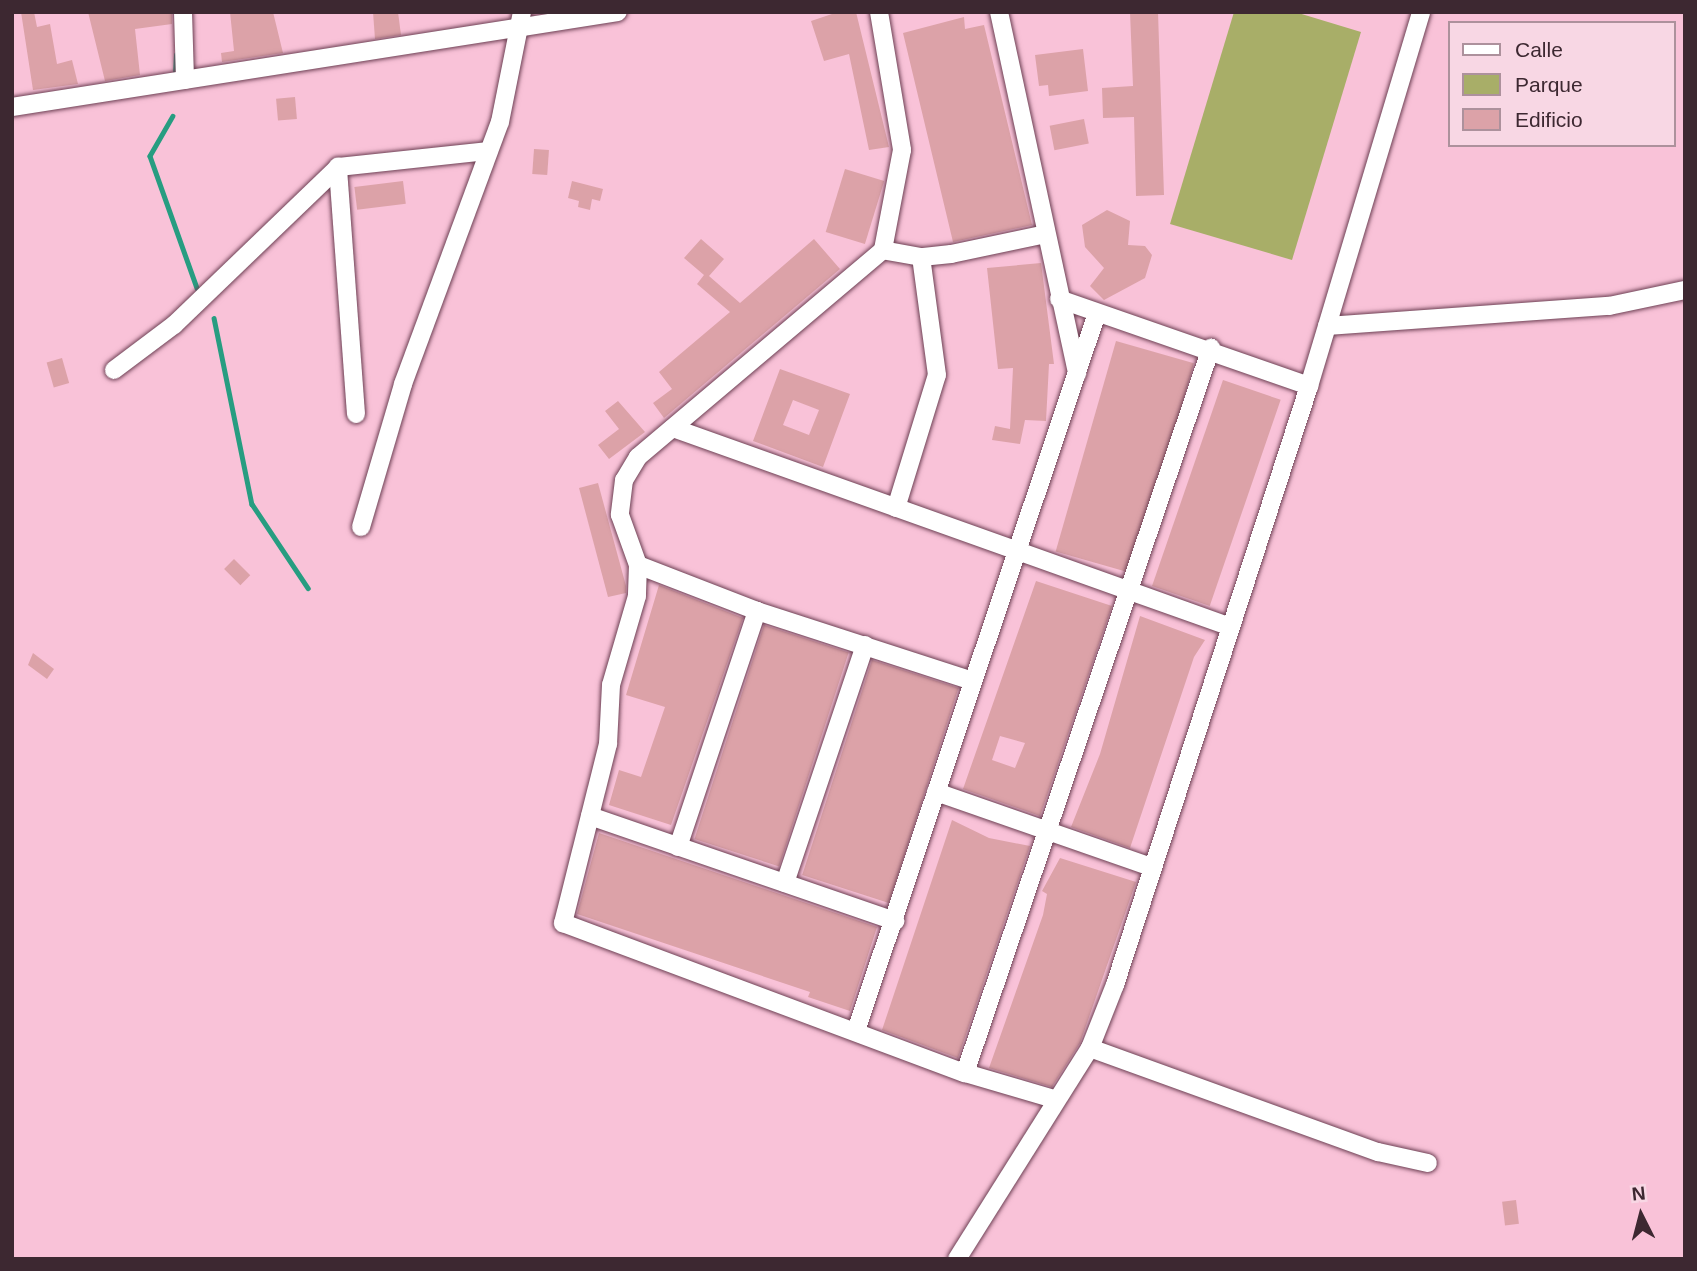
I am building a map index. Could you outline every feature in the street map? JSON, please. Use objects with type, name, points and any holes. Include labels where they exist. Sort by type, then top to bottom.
[{"type":"street","points":[[183,12],[185,80]]},
{"type":"street","points":[[12,107],[185,80],[522,19],[618,12]]},
{"type":"street","points":[[879,12],[902,150],[883,250],[638,457],[624,480],[620,515],[638,565],[636,596],[611,685],[608,744],[564,915],[567,929],[856,1031],[965,1073],[1054,1099]]},
{"type":"street","points":[[999,12],[1077,374]]},
{"type":"street","points":[[957,1259],[1054,1099],[1090,1048],[1309,386],[1421,12]]},
{"type":"street","points":[[361,527],[402,384],[468,218],[487,152],[500,122],[522,19]]},
{"type":"street","points":[[114,370],[174,325],[338,167],[487,152]]},
{"type":"street","points":[[338,167],[356,414]]},
{"type":"street","points":[[883,250],[921,257],[1046,234]]},
{"type":"street","points":[[896,508],[937,375],[921,257]]},
{"type":"street","points":[[1327,326],[1609,306],[1685,290]]},
{"type":"street","points":[[1059,299],[1211,348],[1309,386]]},
{"type":"street","points":[[856,1031],[1097,313]]},
{"type":"street","points":[[965,1073],[1125,589],[1211,348]]},
{"type":"street","points":[[673,428],[1228,626]]},
{"type":"street","points":[[638,565],[757,611],[973,681]]},
{"type":"street","points":[[678,846],[757,611]]},
{"type":"street","points":[[785,883],[864,645]]},
{"type":"street","points":[[936,792],[1047,828],[1151,867]]},
{"type":"street","points":[[590,816],[895,921]]},
{"type":"street","points":[[1090,1048],[1378,1152],[1429,1163]]},
{"type":"green space","points":[[1234,12],[1295,12],[1361,32],[1292,260],[1170,224]]},
{"type":"building","points":[[21,12],[34,12],[37,27],[50,24],[57,64],[72,60],[78,84],[33,90]]},
{"type":"building","points":[[88,12],[172,12],[172,24],[135,29],[140,75],[105,81]]},
{"type":"building","points":[[230,12],[273,12],[283,53],[222,62],[221,53],[234,51]]},
{"type":"building","points":[[373,12],[398,12],[401,35],[375,39]]},
{"type":"building","points":[[838,12],[856,12],[889,147],[869,150],[849,54],[824,61],[811,21]]},
{"type":"building","points":[[1130,12],[1158,12],[1164,195],[1136,196],[1134,117],[1103,118],[1102,88],[1133,86]]},
{"type":"building","points":[[964,17],[965,29],[984,25],[1032,225],[953,242],[903,33]]},
{"type":"building","points":[[1083,49],[1088,91],[1049,96],[1048,85],[1039,86],[1035,55]]},
{"type":"building","points":[[295,97],[297,119],[278,121],[276,99]]},
{"type":"building","points":[[1084,119],[1089,144],[1054,150],[1050,126]]},
{"type":"building","points":[[534,149],[549,150],[547,175],[532,174]]},
{"type":"building","points":[[845,169],[884,181],[865,244],[826,232]]},
{"type":"building","points":[[403,181],[406,204],[357,210],[354,187]]},
{"type":"building","points":[[572,181],[603,189],[600,201],[592,199],[590,210],[578,207],[579,201],[568,198]]},
{"type":"building","points":[[1107,210],[1130,221],[1128,245],[1145,246],[1152,255],[1145,278],[1104,300],[1090,286],[1104,268],[1085,247],[1082,225]]},
{"type":"building","points":[[701,239],[724,259],[709,276],[740,303],[814,239],[840,269],[664,418],[653,403],[672,389],[659,372],[730,312],[697,284],[704,275],[684,258]]},
{"type":"building","points":[[1041,263],[1054,364],[1049,364],[1046,421],[1025,420],[1020,444],[992,440],[995,426],[1010,429],[1013,368],[998,369],[987,268]]},
{"type":"building","points":[[1116,341],[1194,363],[1133,574],[1056,552]]},
{"type":"building","points":[[62,358],[69,383],[54,387],[47,362]]},
{"type":"building","points":[[780,369],[850,394],[823,467],[753,441]],"holes":[[[793,400],[819,410],[809,435],[783,425]]]},
{"type":"building","points":[[1223,380],[1281,400],[1210,606],[1152,586]]},
{"type":"building","points":[[618,401],[645,432],[609,459],[598,445],[619,429],[605,411]]},
{"type":"building","points":[[598,483],[626,586],[626,593],[608,597],[579,488]]},
{"type":"building","points":[[234,559],[250,575],[240,585],[224,569]]},
{"type":"building","points":[[1036,581],[1112,606],[1040,816],[963,789]],"holes":[[[1000,736],[1025,743],[1015,768],[992,760]]]},
{"type":"building","points":[[659,585],[743,618],[671,825],[609,805],[619,770],[641,777],[665,707],[626,695]]},
{"type":"building","points":[[1140,616],[1205,640],[1194,657],[1130,848],[1071,827],[1100,754]]},
{"type":"building","points":[[764,625],[849,653],[779,866],[694,839]]},
{"type":"building","points":[[33,653],[54,669],[47,679],[28,665]]},
{"type":"building","points":[[872,660],[959,688],[889,903],[802,875]]},
{"type":"building","points":[[952,820],[989,838],[1030,846],[958,1058],[882,1030]]},
{"type":"building","points":[[599,833],[877,927],[850,1011],[808,997],[810,992],[577,914]]},
{"type":"building","points":[[1060,858],[1136,882],[1080,1043],[1052,1087],[989,1068],[1043,915],[1047,894],[1042,891]]},
{"type":"building","points":[[1516,1200],[1519,1224],[1505,1226],[1502,1202]]},
{"type":"waterway","points":[[175,74],[176,55]]},
{"type":"waterway","points":[[173,116],[150,156],[197,288]]},
{"type":"waterway","points":[[214,318],[252,504],[308,588]]}]
